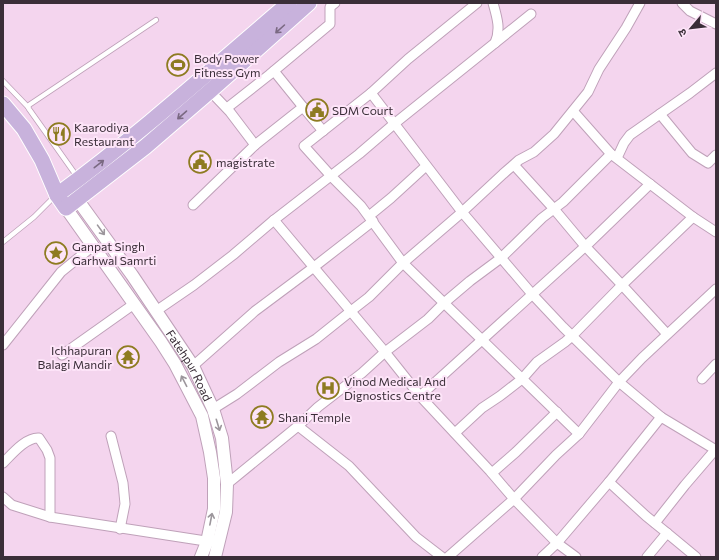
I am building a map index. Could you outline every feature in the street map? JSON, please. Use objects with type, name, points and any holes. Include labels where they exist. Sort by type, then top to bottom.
[{"type":"main road","points":[[68,187],[134,136],[289,3]]},
{"type":"main road","points":[[3,104],[24,129],[42,160],[68,187],[71,204],[145,147],[309,3]]},
{"type":"street","points":[[227,108],[330,24],[330,7],[335,3]]},
{"type":"street","points":[[477,3],[408,58],[371,93],[304,146],[361,206],[403,262],[579,434]]},
{"type":"street","points":[[493,3],[498,20],[498,36],[494,43]]},
{"type":"street","points":[[213,409],[237,394],[278,362],[316,339],[369,297],[403,262],[462,212],[514,164],[534,152],[554,134],[588,92],[599,69],[626,28],[640,3]]},
{"type":"street","points":[[682,3],[690,11],[716,24]]},
{"type":"street","points":[[156,311],[194,285],[233,255],[274,220],[359,154],[531,14]]},
{"type":"street","points":[[274,71],[323,131]]},
{"type":"street","points":[[227,484],[298,426],[318,407],[362,373],[385,352],[428,319],[470,281],[501,258],[542,218],[563,202],[614,156],[630,135],[690,93],[716,72]]},
{"type":"street","points":[[210,90],[227,108],[255,145]]},
{"type":"street","points":[[371,93],[462,212],[532,294],[572,336],[619,382],[661,417],[716,450],[655,523]]},
{"type":"street","points":[[193,205],[255,145],[303,107]]},
{"type":"street","points":[[573,111],[614,156],[693,217],[716,232]]},
{"type":"street","points":[[660,114],[692,153],[708,162],[716,155]]},
{"type":"street","points":[[514,164],[585,246],[667,334]]},
{"type":"street","points":[[192,366],[255,311],[314,267],[371,219],[391,198],[426,166]]},
{"type":"street","points":[[420,396],[585,246],[650,184]]},
{"type":"street","points":[[71,204],[93,246],[175,364],[202,416],[214,478],[214,509],[207,542],[202,557]]},
{"type":"street","name":"Fatehpur Road","points":[[71,204],[113,247],[192,366],[213,409],[222,438],[227,484],[226,512],[215,557]]},
{"type":"street","points":[[455,433],[482,408],[522,379],[537,362],[572,336],[622,285],[693,217]]},
{"type":"street","points":[[274,220],[420,396],[492,473],[514,499],[557,542],[576,557]]},
{"type":"street","points":[[3,345],[61,272],[93,246]]},
{"type":"street","points":[[448,557],[514,499],[556,455],[579,434],[619,382],[667,334],[716,289]]},
{"type":"street","points":[[62,355],[134,304]]},
{"type":"street","points":[[702,380],[716,364]]},
{"type":"street","points":[[492,473],[557,412]]},
{"type":"street","points":[[542,557],[609,482],[661,417]]},
{"type":"street","points":[[298,426],[349,466],[416,537],[442,557]]},
{"type":"street","points":[[112,436],[123,483],[125,504],[120,529]]},
{"type":"street","points":[[3,463],[27,441],[34,438],[39,438],[47,450],[50,458],[50,517]]},
{"type":"street","points":[[609,482],[696,557]]},
{"type":"street","points":[[3,497],[12,505],[50,517],[219,544]]},
{"type":"street","points":[[647,557],[668,533]]},
{"type":"lane","points":[[28,107],[31,103],[156,20]]},
{"type":"lane","points":[[3,81],[28,107],[68,187],[3,242]]},
{"type":"place","name":"Body Power Fitness Gym","points":[[178,65]]},
{"type":"place","name":"SDM Court","points":[[317,110]]},
{"type":"place","name":"Kaarodiya Restaurant","points":[[59,134]]},
{"type":"place","name":"magistrate","points":[[200,162]]},
{"type":"place","name":"Ganpat Singh Garhwal Samrti","points":[[56,253]]},
{"type":"place","name":"Ichhapuran Balagi Mandir","points":[[128,357]]},
{"type":"place","name":"Vinod Medical And Dignostics Centre","points":[[328,388]]},
{"type":"place","name":"Shani Temple","points":[[262,417]]}]
